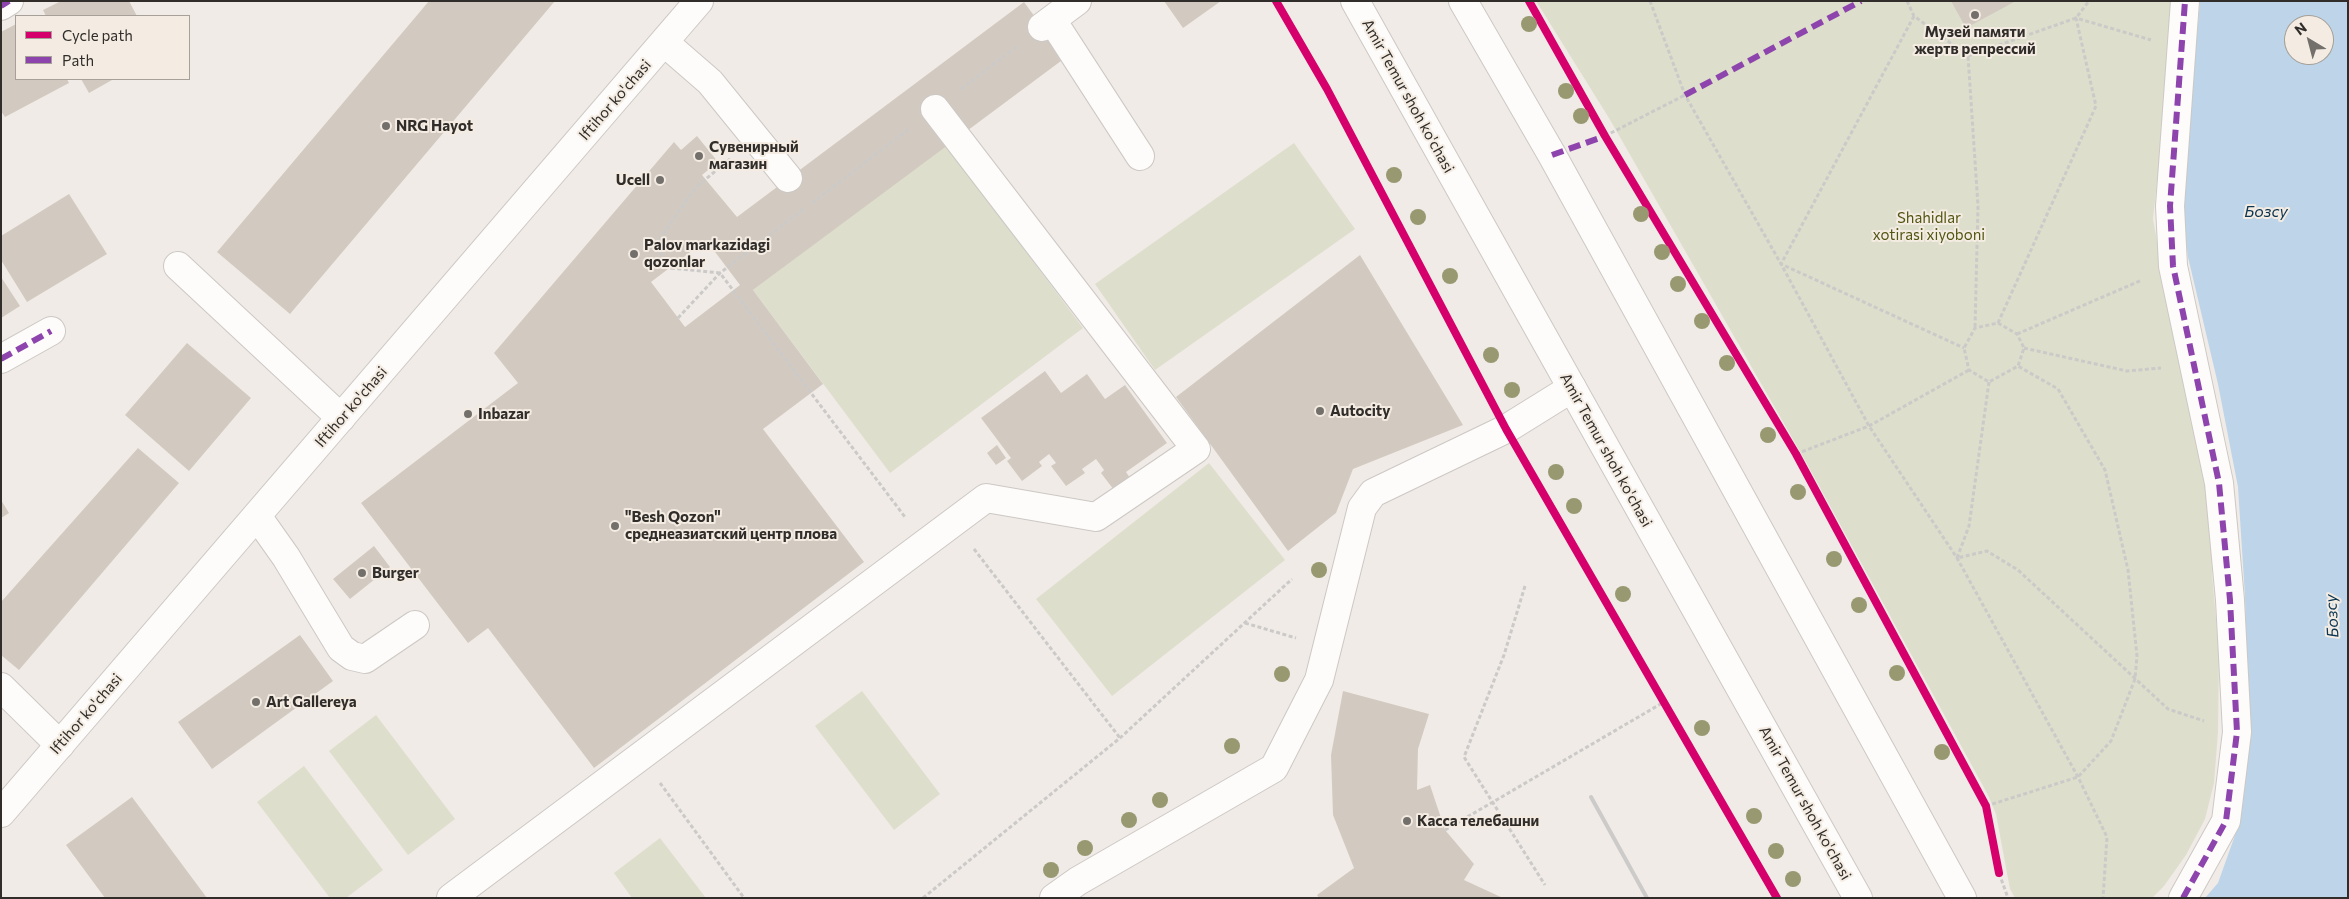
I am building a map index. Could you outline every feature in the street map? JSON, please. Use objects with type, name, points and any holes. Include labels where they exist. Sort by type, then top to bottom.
[{"type":"main road","points":[[1,6],[9,1]]},
{"type":"main road","name":"Iftihor ko'chasi","points":[[1,813],[700,1]]},
{"type":"main road","points":[[1077,1],[1047,24],[1140,156]]},
{"type":"main road","name":"Amir Temur shoh ko'chasi","points":[[1355,1],[1858,898]]},
{"type":"main road","points":[[1463,1],[1557,164],[1962,898]]},
{"type":"main road","points":[[2183,898],[2226,821],[2237,732],[2230,600],[2219,483],[2173,266],[2170,206],[2185,1]]},
{"type":"main road","points":[[664,43],[710,82],[788,178]]},
{"type":"main road","points":[[451,898],[986,498],[1096,517],[1196,449],[935,108]]},
{"type":"main road","points":[[178,266],[342,418]]},
{"type":"main road","points":[[1,359],[51,331]]},
{"type":"main road","points":[[1054,898],[1078,881],[1274,768],[1319,680],[1362,508],[1374,493],[1506,429],[1572,388]]},
{"type":"main road","points":[[257,516],[286,557],[341,648],[352,656],[365,658],[415,625]]},
{"type":"main road","points":[[1,687],[60,745]]},
{"type":"path","points":[[1528,1],[1605,136],[1796,454],[1986,806],[1999,874],[2008,898]]},
{"type":"path","points":[[1650,1],[1685,95],[1781,264],[1869,426],[1957,558],[2078,777],[2107,837],[2103,898]]},
{"type":"path","points":[[1907,1],[1914,16],[1968,56],[1978,206],[1975,328],[1964,348],[1970,370],[1989,382]]},
{"type":"path","points":[[1968,56],[2076,18],[2089,1]]},
{"type":"path","points":[[1781,264],[1914,16]]},
{"type":"path","points":[[2076,18],[2182,49]]},
{"type":"path","points":[[1998,323],[2096,106],[2076,18]]},
{"type":"path","points":[[678,318],[720,273],[1047,24]]},
{"type":"path","points":[[1605,136],[1685,95]]},
{"type":"path","points":[[756,139],[695,188],[655,246],[671,268],[720,273],[925,544]]},
{"type":"path","points":[[1781,264],[1964,348]]},
{"type":"path","points":[[2017,334],[2173,266]]},
{"type":"path","points":[[1975,328],[1998,323],[2017,334],[2024,348],[2018,366],[1989,382]]},
{"type":"path","points":[[2024,348],[2127,370],[2193,366]]},
{"type":"path","points":[[1986,806],[2078,777],[2111,741],[2135,680],[2137,656],[2128,570],[2105,470],[2058,389],[2018,366]]},
{"type":"path","points":[[1796,454],[1869,426],[1970,370]]},
{"type":"path","points":[[1957,558],[1969,526],[1989,382]]},
{"type":"path","points":[[954,522],[1120,738]]},
{"type":"path","points":[[1957,558],[1987,551],[2018,570],[2168,710],[2237,732]]},
{"type":"path","points":[[923,898],[1120,738],[1292,579]]},
{"type":"path","points":[[1525,586],[1504,654],[1464,757],[1545,885]]},
{"type":"path","points":[[1244,622],[1328,648]]},
{"type":"path","points":[[1445,830],[1664,702]]},
{"type":"path","points":[[641,756],[744,898]]},
{"type":"green space","name":"Shahidlar xotirasi xiyoboni","points":[[1536,1],[2172,1],[2166,57],[2170,59],[2153,219],[2178,359],[2193,399],[2211,505],[2212,574],[2219,653],[2218,732],[2214,783],[2205,819],[2186,855],[2164,886],[2152,898],[2015,898],[2010,889],[1996,814],[1988,795],[1806,462],[1609,118]]},
{"type":"green space","points":[[1294,143],[1355,229],[1155,370],[1095,284]]},
{"type":"green space","points":[[946,145],[1083,328],[890,473],[753,290]]},
{"type":"green space","points":[[1209,463],[1285,560],[1112,696],[1036,599]]},
{"type":"green space","points":[[862,691],[940,794],[894,830],[815,726]]},
{"type":"green space","points":[[376,715],[455,819],[408,855],[329,751]]},
{"type":"green space","points":[[304,766],[383,870],[346,898],[330,898],[257,802]]},
{"type":"green space","points":[[660,838],[706,898],[632,898],[614,873]]},
{"type":"water","name":"Бозсу","points":[[2200,1],[2348,1],[2348,898],[2205,898],[2218,883],[2239,824],[2248,715],[2245,596],[2238,487],[2218,384],[2188,257],[2182,208]]},
{"type":"building","points":[[61,1],[129,1],[136,15],[46,15],[43,10]]},
{"type":"building","name":"NRG Hayot","points":[[429,1],[555,1],[290,314],[217,252]]},
{"type":"building","points":[[1164,1],[1221,1],[1183,28]]},
{"type":"building","name":"Музей памяти жертв репрессий","points":[[1951,1],[2016,1],[1966,28]]},
{"type":"building","points":[[1024,2],[1065,58],[753,290],[823,384],[763,429],[864,562],[594,768],[488,628],[468,643],[361,503],[518,383],[494,353],[674,142],[681,150],[697,136],[718,162],[702,175],[737,217]],"holes":[[[706,240],[740,285],[685,327],[651,282]]]},
{"type":"building","points":[[15,25],[15,80],[68,80],[69,83],[5,117],[1,111],[1,32]]},
{"type":"building","points":[[82,80],[112,80],[89,93]]},
{"type":"building","points":[[69,194],[107,254],[27,302],[1,260],[1,236]]},
{"type":"building","name":"Autocity","points":[[1360,255],[1463,425],[1353,469],[1336,513],[1288,551],[1176,397]]},
{"type":"building","points":[[1,277],[20,306],[1,318]]},
{"type":"building","points":[[187,343],[251,398],[189,471],[125,415]]},
{"type":"building","points":[[1045,371],[1061,393],[1087,374],[1105,399],[1125,385],[1167,443],[1126,472],[1130,478],[1114,490],[1101,473],[1104,470],[1096,459],[1082,469],[1085,473],[1066,486],[1051,466],[1056,463],[1049,454],[1039,462],[1042,466],[1022,481],[1007,461],[1011,458],[981,418]]},
{"type":"building","points":[[997,445],[1006,458],[996,465],[987,453]]},
{"type":"building","points":[[138,448],[179,483],[19,670],[1,655],[1,602]]},
{"type":"building","points":[[1,500],[9,513],[1,518]]},
{"type":"building","name":"Burger","points":[[374,546],[390,567],[350,599],[333,579]]},
{"type":"building","name":"Art Gallereya","points":[[300,635],[333,681],[212,769],[178,722]]},
{"type":"building","points":[[1343,691],[1429,714],[1418,749],[1417,790],[1430,785],[1445,830],[1474,864],[1464,880],[1503,898],[1319,898],[1317,895],[1354,868],[1333,815],[1331,755]]},
{"type":"building","points":[[132,797],[207,898],[105,898],[66,845]]},
{"type":"railway","points":[[1591,797],[1647,898]]},
{"type":"marked path","points":[[1,6],[9,1]]},
{"type":"marked path","points":[[1685,95],[1861,1]]},
{"type":"marked path","points":[[2183,898],[2226,821],[2237,732],[2230,600],[2219,483],[2173,266],[2170,206],[2185,1]]},
{"type":"marked path","points":[[1552,155],[1605,136]]},
{"type":"marked path","points":[[1,359],[51,331]]},
{"type":"cycle path","points":[[1276,1],[1327,89],[1506,429],[1777,898]]},
{"type":"cycle path","points":[[1529,1],[1605,136],[1796,454],[1986,806],[1999,873]]},
{"type":"place","name":"Музей памяти жертв репрессий","points":[[1975,15]]},
{"type":"place","name":"NRG Hayot","points":[[386,126]]},
{"type":"place","name":"Сувенирный магазин","points":[[699,156]]},
{"type":"place","name":"Ucell","points":[[660,180]]},
{"type":"place","name":"Palov markazidagi qozonlar","points":[[634,254]]},
{"type":"place","name":"Autocity","points":[[1320,411]]},
{"type":"place","name":"Inbazar","points":[[468,414]]},
{"type":"place","name":"\"Besh Qozon\" среднеазиатский центр плова","points":[[615,526]]},
{"type":"place","name":"Burger","points":[[362,573]]},
{"type":"place","name":"Art Gallereya","points":[[256,702]]},
{"type":"place","name":"Касса телебашни","points":[[1407,821]]}]
